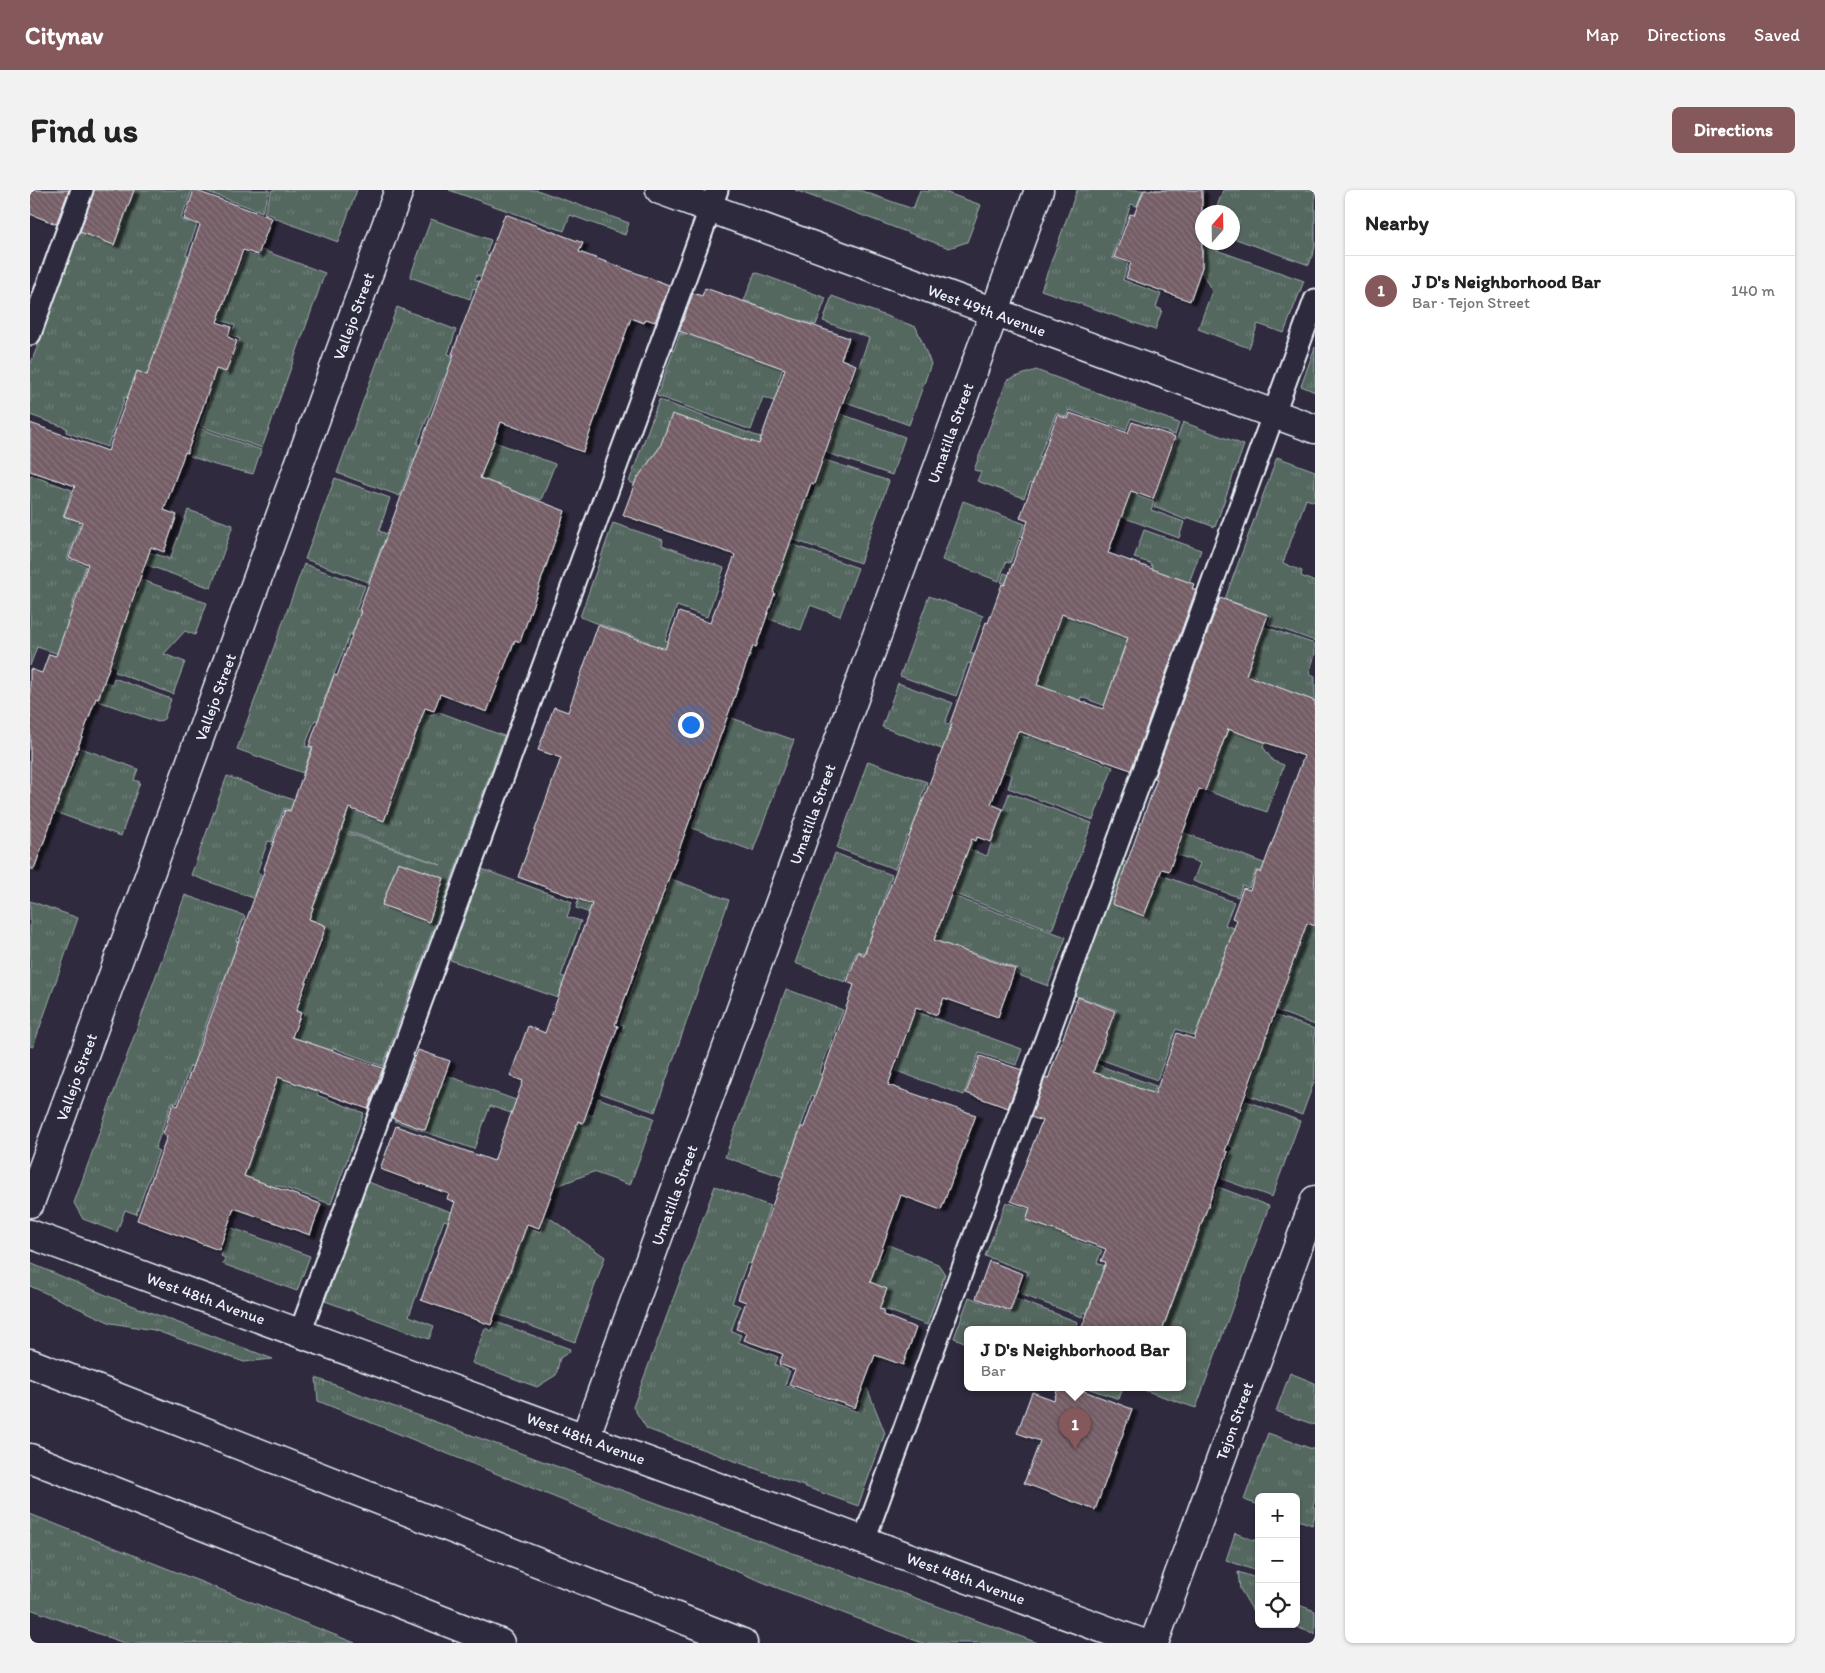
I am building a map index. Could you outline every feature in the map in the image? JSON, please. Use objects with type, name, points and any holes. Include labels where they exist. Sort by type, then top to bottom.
[{"type":"main road","name":"Vallejo Street","points":[[30,1203],[399,190]]},
{"type":"main road","name":"West 49th Avenue","points":[[660,190],[714,199],[994,312],[1315,429]]},
{"type":"main road","name":"Umatilla Street","points":[[585,1438],[1039,190]]},
{"type":"main road","name":"Tejon Street","points":[[1154,1643],[1315,1200]]},
{"type":"main road","name":"West 48th Avenue","points":[[30,1234],[1142,1643]]},
{"type":"main road","points":[[30,1363],[743,1643]]},
{"type":"main road","points":[[30,1458],[500,1643]]},
{"type":"lane","points":[[30,334],[82,190]]},
{"type":"lane","points":[[300,1333],[714,199]]},
{"type":"lane","points":[[864,1540],[1315,300]]},
{"type":"green space","points":[[95,190],[192,190],[181,219],[197,225],[161,331],[175,336],[134,401],[125,397],[107,447],[66,432],[67,428],[30,415],[30,366]]},
{"type":"green space","points":[[202,190],[270,190],[262,212]]},
{"type":"green space","points":[[272,190],[357,190],[338,242],[264,213]]},
{"type":"green space","points":[[449,190],[537,190],[629,223],[625,235],[570,215],[564,231]]},
{"type":"green space","points":[[795,190],[859,190],[913,209],[920,190],[928,192],[929,190],[939,190],[981,205],[967,242],[949,248]]},
{"type":"green space","points":[[1077,190],[1143,190],[1137,206],[1131,204],[1112,258],[1128,264],[1123,280],[1161,294],[1156,307],[1162,310],[1155,330],[1041,290]]},
{"type":"green space","points":[[1223,190],[1315,190],[1315,247],[1309,265],[1240,240],[1240,205],[1218,205]]},
{"type":"green space","points":[[431,219],[491,240],[486,255],[502,262],[495,281],[477,275],[475,280],[484,283],[481,291],[473,288],[470,299],[410,277]]},
{"type":"green space","points":[[262,250],[325,273],[262,448],[200,426],[210,397],[162,380],[213,369],[227,374],[240,339],[231,335],[235,325],[174,303],[190,258],[237,274],[245,253],[259,257]]},
{"type":"green space","points":[[1204,250],[1216,250],[1304,281],[1284,333],[1258,324],[1249,348],[1198,329],[1212,291],[1198,266]]},
{"type":"green space","points":[[755,272],[826,298],[816,325],[800,320],[777,385],[819,400],[787,406],[763,397],[751,430],[657,396],[680,333],[732,351],[750,302],[744,301]]},
{"type":"green space","points":[[832,296],[916,327],[931,364],[909,425],[846,402],[869,338],[823,321]]},
{"type":"green space","points":[[397,307],[456,330],[448,354],[501,373],[492,396],[443,379],[417,444],[444,456],[439,469],[413,460],[400,496],[337,473]]},
{"type":"green space","points":[[1315,347],[1315,392],[1301,386]]},
{"type":"green space","points":[[1036,370],[1179,423],[1175,435],[1131,418],[1126,430],[1069,410],[1066,417],[1056,413],[1039,457],[1052,462],[1051,464],[1154,502],[1151,510],[1184,522],[1179,538],[1030,483],[1024,498],[977,481],[981,472],[974,470],[1007,380]]},
{"type":"green space","points":[[659,400],[765,439],[691,505],[629,482]]},
{"type":"green space","points":[[841,414],[905,437],[892,475],[827,453]]},
{"type":"green space","points":[[1183,422],[1244,445],[1215,527],[1187,517],[1186,520],[1154,507],[1157,500],[1155,499]]},
{"type":"green space","points":[[199,428],[261,450],[253,474],[215,465],[190,456]]},
{"type":"green space","points":[[478,436],[555,464],[541,500],[530,496],[528,501],[501,509],[447,452]]},
{"type":"green space","points":[[1277,457],[1315,471],[1315,502],[1306,499],[1283,563],[1302,571],[1301,576],[1315,582],[1315,641],[1268,624],[1271,616],[1225,599]]},
{"type":"green space","points":[[825,460],[889,481],[860,563],[792,539],[804,507],[759,491],[762,484],[811,501]]},
{"type":"green space","points":[[30,475],[72,490],[63,516],[80,523],[67,559],[86,566],[71,608],[117,625],[59,654],[37,647],[30,666]]},
{"type":"green space","points":[[335,478],[390,498],[379,531],[481,568],[446,572],[381,548],[368,582],[305,559]]},
{"type":"green space","points":[[963,501],[1025,524],[1010,563],[1006,562],[999,581],[942,560]]},
{"type":"green space","points":[[188,510],[233,525],[211,588],[147,565],[149,558],[79,533],[170,559]]},
{"type":"green space","points":[[613,523],[663,540],[662,545],[724,568],[707,617],[677,606],[665,640],[715,657],[640,668],[649,642],[580,617]]},
{"type":"green space","points":[[1144,530],[1201,550],[1187,588],[1151,575],[1153,568],[1150,563],[1134,558]]},
{"type":"green space","points":[[791,544],[858,568],[840,616],[810,605],[801,630],[769,619],[779,592],[753,583],[784,548],[789,549]]},
{"type":"green space","points":[[304,564],[365,586],[356,610],[364,614],[408,655],[350,634],[324,700],[331,703],[324,723],[315,720],[305,746],[312,748],[303,773],[237,749]]},
{"type":"green space","points":[[1004,573],[1134,620],[1116,670],[1148,682],[1136,717],[1081,697],[1065,741],[1046,691],[968,663],[956,696],[900,676],[929,596],[983,616],[970,653],[985,659],[1043,643],[1053,646],[1067,606],[1001,582]]},
{"type":"green space","points":[[142,580],[207,603],[195,635],[185,631],[164,654],[185,662],[173,694],[115,672],[116,667],[112,665],[119,646],[113,643],[126,605],[133,607]]},
{"type":"green space","points":[[1265,627],[1315,644],[1315,655],[1309,673],[1315,676],[1315,701],[1247,697],[1255,676],[1213,661],[1221,637],[1257,650]]},
{"type":"green space","points":[[114,678],[171,699],[164,719],[158,722],[98,701],[105,682],[112,684]]},
{"type":"green space","points":[[898,683],[953,703],[945,723],[954,727],[1013,731],[1028,738],[1029,733],[1064,747],[1064,749],[1113,767],[1093,820],[1008,788],[1012,775],[882,727]]},
{"type":"green space","points":[[412,708],[430,715],[439,712],[504,736],[383,1066],[333,1048],[317,1095],[364,1113],[331,1204],[276,1185],[264,1218],[244,1179],[273,1099],[255,1092],[282,1074],[304,1013],[282,1004],[286,993],[303,999],[325,938],[321,937],[325,925],[254,898],[260,883],[316,903],[342,831],[441,865],[284,808],[272,842],[268,841],[257,872],[261,874],[253,898],[191,875],[227,776],[324,811],[327,802],[368,817],[375,797],[393,803],[410,754],[394,748]]},
{"type":"green space","points":[[732,718],[794,740],[753,851],[692,828]]},
{"type":"green space","points":[[1273,721],[1263,747],[1273,761],[1284,765],[1267,812],[1207,791],[1221,751],[1175,734]]},
{"type":"green space","points":[[81,748],[138,769],[134,780],[140,782],[121,836],[30,803],[30,785],[63,777],[71,779]]},
{"type":"green space","points":[[868,761],[927,782],[921,798],[936,804],[954,852],[907,836],[895,869],[837,848]]},
{"type":"green space","points":[[1009,793],[1092,823],[1052,930],[955,894],[956,889],[944,885],[962,837],[973,841],[970,850],[987,856]]},
{"type":"green space","points":[[1185,833],[1274,867],[1271,875],[1256,870],[1249,888],[1242,885],[1238,897],[1193,881],[1200,863],[1178,855]]},
{"type":"green space","points":[[835,853],[892,875],[883,901],[943,923],[953,896],[1066,937],[1048,986],[1016,974],[1018,969],[972,952],[955,995],[928,942],[876,923],[864,953],[857,951],[845,982],[795,963]]},
{"type":"green space","points":[[1123,861],[1234,902],[1225,925],[1297,951],[1288,978],[1241,960],[1239,963],[1223,957],[1210,993],[1228,1000],[1213,1043],[1176,1029],[1157,1080],[1097,1058],[1101,1047],[1104,1048],[1117,1010],[1074,995]]},
{"type":"green space","points":[[482,869],[572,902],[567,917],[581,921],[561,976],[595,988],[587,1008],[450,960]]},
{"type":"green space","points":[[671,879],[729,900],[655,1112],[600,1093],[624,1025],[620,1024],[651,935],[576,908],[580,894],[651,896],[664,901]]},
{"type":"green space","points":[[185,895],[245,916],[236,941],[250,946],[226,985],[221,983],[196,1052],[257,1074],[252,1088],[190,1066],[177,1103],[172,1102],[155,1149],[159,1151],[136,1214],[125,1210],[117,1232],[83,1219],[74,1203]]},
{"type":"green space","points":[[30,901],[78,918],[33,1047],[30,1046]]},
{"type":"green space","points":[[1308,926],[1315,928],[1315,1025],[1277,1011]]},
{"type":"green space","points":[[786,989],[843,1010],[819,1074],[866,1091],[858,1111],[812,1095],[783,1177],[725,1157]]},
{"type":"green space","points":[[908,1009],[1022,1049],[1016,1065],[979,1053],[964,1095],[896,1071],[910,1031],[901,1028]]},
{"type":"green space","points":[[1277,1016],[1315,1029],[1315,1079],[1302,1115],[1248,1095],[1259,1064],[1216,1048],[1267,1030],[1271,1032]]},
{"type":"green space","points":[[1095,1064],[1156,1086],[1151,1102],[1234,1132],[1246,1101],[1300,1121],[1272,1197],[1222,1179],[1233,1147],[1084,1093]]},
{"type":"green space","points":[[411,1072],[445,1084],[448,1076],[584,1124],[588,1114],[593,1116],[598,1098],[654,1118],[630,1185],[593,1172],[557,1186],[568,1155],[513,1136],[520,1116],[490,1106],[474,1149],[394,1121]]},
{"type":"green space","points":[[1134,1179],[1211,1207],[1218,1187],[1269,1206],[1196,1408],[1147,1391],[1186,1391],[1186,1326],[1152,1326],[1112,1268],[1178,1291],[1198,1237],[1123,1209]]},
{"type":"green space","points":[[368,1182],[482,1223],[479,1232],[444,1220],[409,1316],[434,1326],[429,1339],[325,1301]]},
{"type":"green space","points":[[715,1186],[770,1206],[763,1226],[779,1232],[850,1248],[882,1259],[888,1245],[938,1264],[945,1274],[927,1325],[879,1307],[848,1300],[747,1263],[732,1303],[740,1306],[731,1331],[741,1335],[738,1342],[778,1357],[775,1365],[790,1371],[785,1385],[858,1412],[867,1388],[885,1433],[858,1506],[647,1429],[633,1407]]},
{"type":"green space","points":[[1006,1202],[1082,1227],[1077,1241],[1102,1250],[1097,1263],[1109,1268],[1091,1315],[1084,1312],[1082,1317],[1020,1294],[1028,1272],[985,1256]]},
{"type":"green space","points":[[547,1216],[605,1257],[575,1342],[497,1314],[527,1227],[541,1232]]},
{"type":"green space","points":[[232,1228],[310,1256],[297,1291],[223,1264],[225,1258],[221,1256]]},
{"type":"green space","points":[[30,1263],[113,1298],[273,1359],[244,1362],[154,1330],[111,1323],[30,1286]]},
{"type":"green space","points":[[969,1297],[1010,1313],[1016,1299],[1078,1322],[1076,1326],[964,1326],[964,1342],[954,1338]]},
{"type":"green space","points":[[496,1322],[570,1349],[569,1352],[560,1358],[556,1375],[537,1387],[472,1363],[485,1328],[492,1331]]},
{"type":"green space","points":[[1290,1373],[1315,1383],[1315,1425],[1276,1411]]},
{"type":"green space","points":[[316,1378],[1038,1643],[922,1643],[780,1589],[318,1401]]},
{"type":"green space","points":[[1096,1391],[1122,1391],[1119,1399]]},
{"type":"green space","points":[[1268,1433],[1315,1450],[1315,1500],[1313,1507],[1315,1508],[1315,1515],[1312,1525],[1300,1520],[1300,1493],[1255,1493],[1255,1504],[1244,1500]]},
{"type":"green space","points":[[30,1514],[355,1643],[124,1643],[30,1609]]},
{"type":"green space","points":[[1235,1533],[1255,1540],[1255,1571],[1226,1560]]},
{"type":"green space","points":[[1238,1572],[1255,1578],[1255,1612],[1253,1611],[1240,1589]]},
{"type":"green space","points":[[1300,1605],[1315,1611],[1315,1634],[1299,1628]]},
{"type":"building","points":[[30,190],[69,190],[56,224],[30,214]]},
{"type":"building","points":[[94,190],[134,190],[114,245],[80,232]]},
{"type":"building","points":[[194,190],[272,218],[258,255],[243,250],[217,322],[231,327],[228,337],[237,341],[226,372],[216,369],[187,453],[185,452],[164,510],[177,515],[164,552],[151,547],[98,699],[96,698],[34,869],[30,869],[30,669],[42,673],[49,654],[56,656],[88,564],[69,558],[82,522],[64,516],[75,486],[30,471],[30,423],[108,451],[137,371],[147,375],[200,225],[184,219]]},
{"type":"building","points":[[1144,190],[1202,190],[1202,205],[1195,205],[1195,250],[1202,250],[1202,267],[1190,301],[1126,278],[1131,263],[1114,257],[1130,214],[1134,215]]},
{"type":"building","points":[[505,214],[583,243],[579,252],[669,285],[655,322],[646,319],[644,323],[631,318],[583,452],[501,422],[480,478],[565,511],[520,642],[515,640],[487,712],[440,694],[434,711],[425,708],[384,821],[349,808],[309,919],[326,926],[296,1011],[301,1013],[292,1037],[383,1068],[368,1109],[278,1077],[244,1176],[321,1204],[310,1235],[234,1208],[219,1250],[137,1220],[167,1136],[163,1134],[173,1104],[178,1106],[285,810],[290,811],[313,747],[309,746],[334,675],[337,676],[361,611],[359,610],[454,354],[452,354]]},
{"type":"building","points":[[705,288],[849,338],[841,359],[856,365],[814,484],[811,483],[756,647],[753,646],[615,1025],[618,1026],[583,1123],[578,1121],[539,1228],[527,1224],[491,1325],[421,1300],[455,1202],[447,1199],[449,1194],[380,1169],[396,1126],[494,1161],[523,1081],[510,1076],[528,1026],[545,1033],[592,904],[518,877],[561,758],[538,750],[554,707],[568,712],[598,625],[665,649],[679,612],[710,623],[735,555],[623,515],[636,480],[660,447],[672,414],[759,444],[785,369],[679,331],[693,293],[702,296]]},
{"type":"building","points":[[1070,413],[1128,433],[1132,422],[1175,437],[1153,499],[1131,491],[1108,553],[1194,584],[1192,589],[1196,590],[1131,770],[1018,731],[991,804],[1003,809],[991,842],[977,837],[976,841],[972,839],[934,940],[1015,969],[998,1017],[944,998],[937,1015],[916,1007],[888,1085],[976,1115],[941,1210],[901,1195],[870,1282],[887,1289],[879,1309],[884,1310],[883,1315],[916,1328],[903,1365],[875,1355],[855,1408],[789,1384],[795,1370],[779,1364],[783,1354],[744,1340],[747,1333],[736,1329],[746,1302],[738,1299],[801,1127],[804,1127],[854,985],[847,982],[858,952],[864,955],[952,724],[950,723],[986,622],[988,623],[1002,584],[1005,585],[1028,521],[1020,518],[1057,415],[1068,419]],"holes":[[[1062,614],[1128,638],[1103,709],[1037,685]]]},
{"type":"building","points":[[1220,598],[1268,615],[1246,675],[1315,701],[1315,926],[1307,923],[1225,1151],[1228,1152],[1163,1326],[1082,1326],[1106,1262],[1101,1261],[1106,1249],[1026,1220],[1030,1208],[1011,1201],[1042,1121],[1031,1117],[1045,1078],[1048,1079],[1078,997],[1115,1011],[1093,1072],[1155,1094],[1177,1033],[1194,1039],[1237,920],[1232,918],[1243,888],[1250,890],[1257,871],[1261,873],[1304,756],[1228,729],[1205,791],[1199,789],[1169,871],[1162,869],[1144,916],[1112,904],[1157,779],[1154,778]]},
{"type":"building","points":[[398,862],[444,878],[429,922],[382,905]]},
{"type":"building","points":[[418,1050],[450,1061],[425,1130],[392,1118]]},
{"type":"building","points":[[980,1056],[1022,1070],[1008,1108],[966,1093]]},
{"type":"building","points":[[989,1261],[1023,1274],[1010,1311],[976,1298]]},
{"type":"building","points":[[1057,1391],[1084,1391],[1132,1409],[1095,1510],[1024,1483],[1040,1441],[1017,1433],[1032,1392],[1054,1400]]},
{"type":"place","name":"J D's Neighborhood Bar","points":[[1075,1449]]}]
